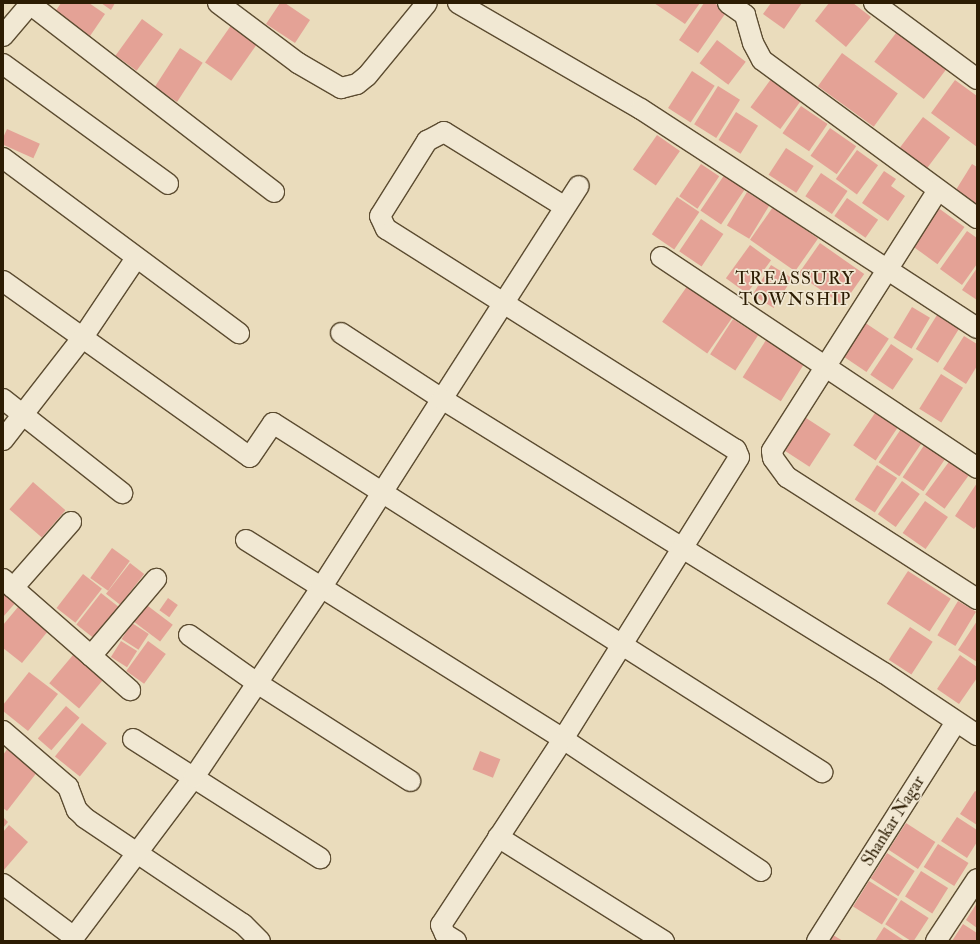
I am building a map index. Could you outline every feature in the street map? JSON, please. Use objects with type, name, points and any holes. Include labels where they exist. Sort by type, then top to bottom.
[{"type":"street","points":[[218,3],[298,63],[341,88],[357,84],[367,76],[427,3]]},
{"type":"street","points":[[458,3],[641,109],[977,328]]},
{"type":"street","points":[[728,3],[750,9],[753,42],[762,60],[977,218]]},
{"type":"street","points":[[874,3],[977,78]]},
{"type":"street","points":[[3,36],[31,4],[274,192]]},
{"type":"street","points":[[3,64],[168,184]]},
{"type":"street","points":[[456,941],[445,934],[441,925],[563,739],[738,460],[736,450],[383,225],[380,216],[427,141],[435,134],[444,132],[565,207]]},
{"type":"street","points":[[3,158],[136,258],[240,333]]},
{"type":"street","points":[[3,884],[73,939],[194,777],[321,588],[579,186]]},
{"type":"street","points":[[938,190],[772,451],[775,465],[787,477],[977,599]]},
{"type":"street","points":[[661,257],[977,468]]},
{"type":"street","points":[[3,440],[24,415],[83,337],[136,258]]},
{"type":"street","points":[[3,281],[250,456],[273,423],[382,494],[622,644],[822,772]]},
{"type":"street","points":[[341,333],[442,399],[884,673],[977,735]]},
{"type":"street","points":[[3,399],[122,493]]},
{"type":"street","points":[[71,522],[8,584],[130,690]]},
{"type":"street","points":[[246,540],[563,739],[761,871]]},
{"type":"street","points":[[91,656],[156,579]]},
{"type":"street","points":[[189,635],[257,683],[410,781]]},
{"type":"street","name":"Shankar Nagar","points":[[817,941],[956,722]]},
{"type":"street","points":[[3,731],[68,787],[77,810],[85,818],[243,924],[260,941]]},
{"type":"street","points":[[133,739],[320,858]]},
{"type":"street","points":[[498,837],[664,941]]},
{"type":"street","points":[[936,941],[977,879]]},
{"type":"building","points":[[61,3],[89,3],[105,14],[88,39],[53,15]]},
{"type":"building","points":[[101,3],[115,3],[111,10]]},
{"type":"building","points":[[280,3],[285,3],[310,20],[295,43],[266,24]]},
{"type":"building","points":[[654,3],[700,3],[685,24]]},
{"type":"building","points":[[704,3],[714,3],[727,11],[698,53],[679,40]]},
{"type":"building","points":[[771,3],[802,3],[784,29],[763,14]]},
{"type":"building","points":[[829,3],[853,3],[871,17],[846,47],[815,21]]},
{"type":"building","points":[[142,19],[163,34],[137,71],[116,55]]},
{"type":"building","points":[[232,24],[258,42],[231,81],[205,63]]},
{"type":"building","points":[[899,29],[949,66],[924,99],[874,62]]},
{"type":"building","points":[[717,40],[746,62],[728,85],[700,63]]},
{"type":"building","points":[[180,48],[203,63],[177,102],[154,87]]},
{"type":"building","points":[[842,53],[898,94],[874,127],[818,86]]},
{"type":"building","points":[[692,71],[715,86],[691,123],[668,108]]},
{"type":"building","points":[[771,79],[801,101],[780,129],[750,107]]},
{"type":"building","points":[[955,80],[977,96],[977,147],[931,113]]},
{"type":"building","points":[[718,86],[740,100],[716,138],[694,124]]},
{"type":"building","points":[[801,106],[828,124],[809,151],[783,133]]},
{"type":"building","points":[[736,112],[758,126],[741,154],[719,140]]},
{"type":"building","points":[[923,117],[950,137],[925,170],[898,150]]},
{"type":"building","points":[[830,128],[856,146],[837,174],[810,156]]},
{"type":"building","points":[[7,129],[40,144],[33,158],[3,145],[3,138]]},
{"type":"building","points":[[657,135],[680,151],[656,185],[633,169]]},
{"type":"building","points":[[786,148],[814,166],[796,193],[769,175]]},
{"type":"building","points":[[857,150],[878,165],[857,194],[836,179]]},
{"type":"building","points":[[701,164],[719,176],[697,209],[679,196]]},
{"type":"building","points":[[972,164],[977,167],[977,207],[954,193]]},
{"type":"building","points":[[884,171],[896,179],[891,186],[905,196],[888,221],[862,203]]},
{"type":"building","points":[[821,173],[848,191],[832,214],[805,196]]},
{"type":"building","points":[[725,174],[746,188],[721,224],[700,210]]},
{"type":"building","points":[[747,192],[769,205],[749,239],[727,225]]},
{"type":"building","points":[[677,197],[699,212],[674,249],[652,234]]},
{"type":"building","points":[[847,198],[878,220],[866,238],[834,216]]},
{"type":"building","points":[[773,207],[818,239],[795,271],[750,240]]},
{"type":"building","points":[[937,207],[965,227],[937,264],[910,244]]},
{"type":"building","points":[[701,219],[723,234],[702,266],[679,251]]},
{"type":"building","points":[[967,231],[977,238],[977,264],[962,285],[940,269]]},
{"type":"building","points":[[820,243],[864,274],[842,305],[798,274]]},
{"type":"building","points":[[750,245],[771,260],[747,293],[726,278]]},
{"type":"building","points":[[771,265],[792,278],[774,308],[752,295]]},
{"type":"building","points":[[977,268],[977,300],[962,290]]},
{"type":"building","points":[[688,285],[733,317],[707,353],[662,322]]},
{"type":"building","points":[[912,307],[930,318],[911,349],[893,338]]},
{"type":"building","points":[[937,315],[959,329],[938,363],[916,349]]},
{"type":"building","points":[[733,319],[758,335],[735,371],[710,354]]},
{"type":"building","points":[[864,322],[889,339],[867,372],[842,355]]},
{"type":"building","points":[[964,336],[977,344],[977,366],[966,384],[943,369]]},
{"type":"building","points":[[766,340],[804,364],[781,401],[743,377]]},
{"type":"building","points":[[891,344],[913,359],[893,390],[870,375]]},
{"type":"building","points":[[941,374],[963,388],[941,423],[919,409]]},
{"type":"building","points":[[875,413],[897,428],[876,460],[853,445]]},
{"type":"building","points":[[803,416],[831,434],[809,467],[782,449]]},
{"type":"building","points":[[901,429],[922,443],[899,476],[879,462]]},
{"type":"building","points":[[925,444],[946,458],[923,491],[903,477]]},
{"type":"building","points":[[951,459],[970,473],[945,509],[925,495]]},
{"type":"building","points":[[877,465],[897,478],[875,512],[855,499]]},
{"type":"building","points":[[902,481],[920,494],[896,527],[878,514]]},
{"type":"building","points":[[33,482],[65,510],[42,537],[9,509]]},
{"type":"building","points":[[977,483],[977,525],[974,529],[955,516]]},
{"type":"building","points":[[925,501],[948,517],[926,549],[903,533]]},
{"type":"building","points":[[112,548],[130,561],[108,591],[90,578]]},
{"type":"building","points":[[130,563],[144,574],[120,605],[106,594]]},
{"type":"building","points":[[908,571],[951,599],[930,631],[887,604]]},
{"type":"building","points":[[83,574],[102,589],[75,623],[57,608]]},
{"type":"building","points":[[3,589],[17,601],[3,617]]},
{"type":"building","points":[[101,593],[119,607],[94,639],[76,625]]},
{"type":"building","points":[[168,598],[178,605],[169,617],[159,610]]},
{"type":"building","points":[[958,601],[976,612],[955,646],[937,635]]},
{"type":"building","points":[[144,603],[173,625],[160,641],[131,620]]},
{"type":"building","points":[[18,607],[48,631],[22,663],[3,648],[3,625]]},
{"type":"building","points":[[977,621],[977,662],[958,650]]},
{"type":"building","points":[[132,623],[149,634],[138,650],[122,639]]},
{"type":"building","points":[[910,627],[933,642],[911,674],[889,660]]},
{"type":"building","points":[[121,641],[137,651],[127,667],[111,657]]},
{"type":"building","points":[[148,641],[166,654],[144,684],[126,671]]},
{"type":"building","points":[[73,655],[103,680],[79,708],[49,683]]},
{"type":"building","points":[[960,655],[977,667],[977,678],[959,704],[937,689]]},
{"type":"building","points":[[29,672],[58,694],[28,731],[3,711],[3,705]]},
{"type":"building","points":[[66,706],[80,718],[51,750],[38,738]]},
{"type":"building","points":[[82,723],[107,743],[80,777],[55,756]]},
{"type":"building","points":[[8,748],[38,771],[7,811],[3,808],[3,755]]},
{"type":"building","points":[[480,751],[500,759],[493,778],[473,770]]},
{"type":"building","points":[[975,791],[977,792],[977,825],[960,814]]},
{"type":"building","points":[[3,817],[8,822],[3,828]]},
{"type":"building","points":[[957,817],[977,830],[977,842],[967,858],[941,841]]},
{"type":"building","points":[[906,823],[935,842],[918,869],[889,850]]},
{"type":"building","points":[[9,825],[28,842],[3,871],[3,832]]},
{"type":"building","points":[[938,844],[969,863],[954,886],[924,867]]},
{"type":"building","points":[[887,853],[915,871],[898,896],[871,878]]},
{"type":"building","points":[[921,871],[948,888],[932,913],[905,896]]},
{"type":"building","points":[[869,881],[898,899],[882,924],[853,906]]},
{"type":"building","points":[[901,900],[929,918],[914,941],[911,941],[885,924]]},
{"type":"building","points":[[977,903],[977,928],[966,920]]},
{"type":"building","points":[[963,924],[977,933],[977,941],[952,941]]},
{"type":"building","points":[[884,927],[905,941],[875,941]]},
{"type":"building","points":[[833,935],[843,941],[830,941]]},
{"type":"district","name":"TREASSURY TOWNSHIP","points":[[795,290]]}]
